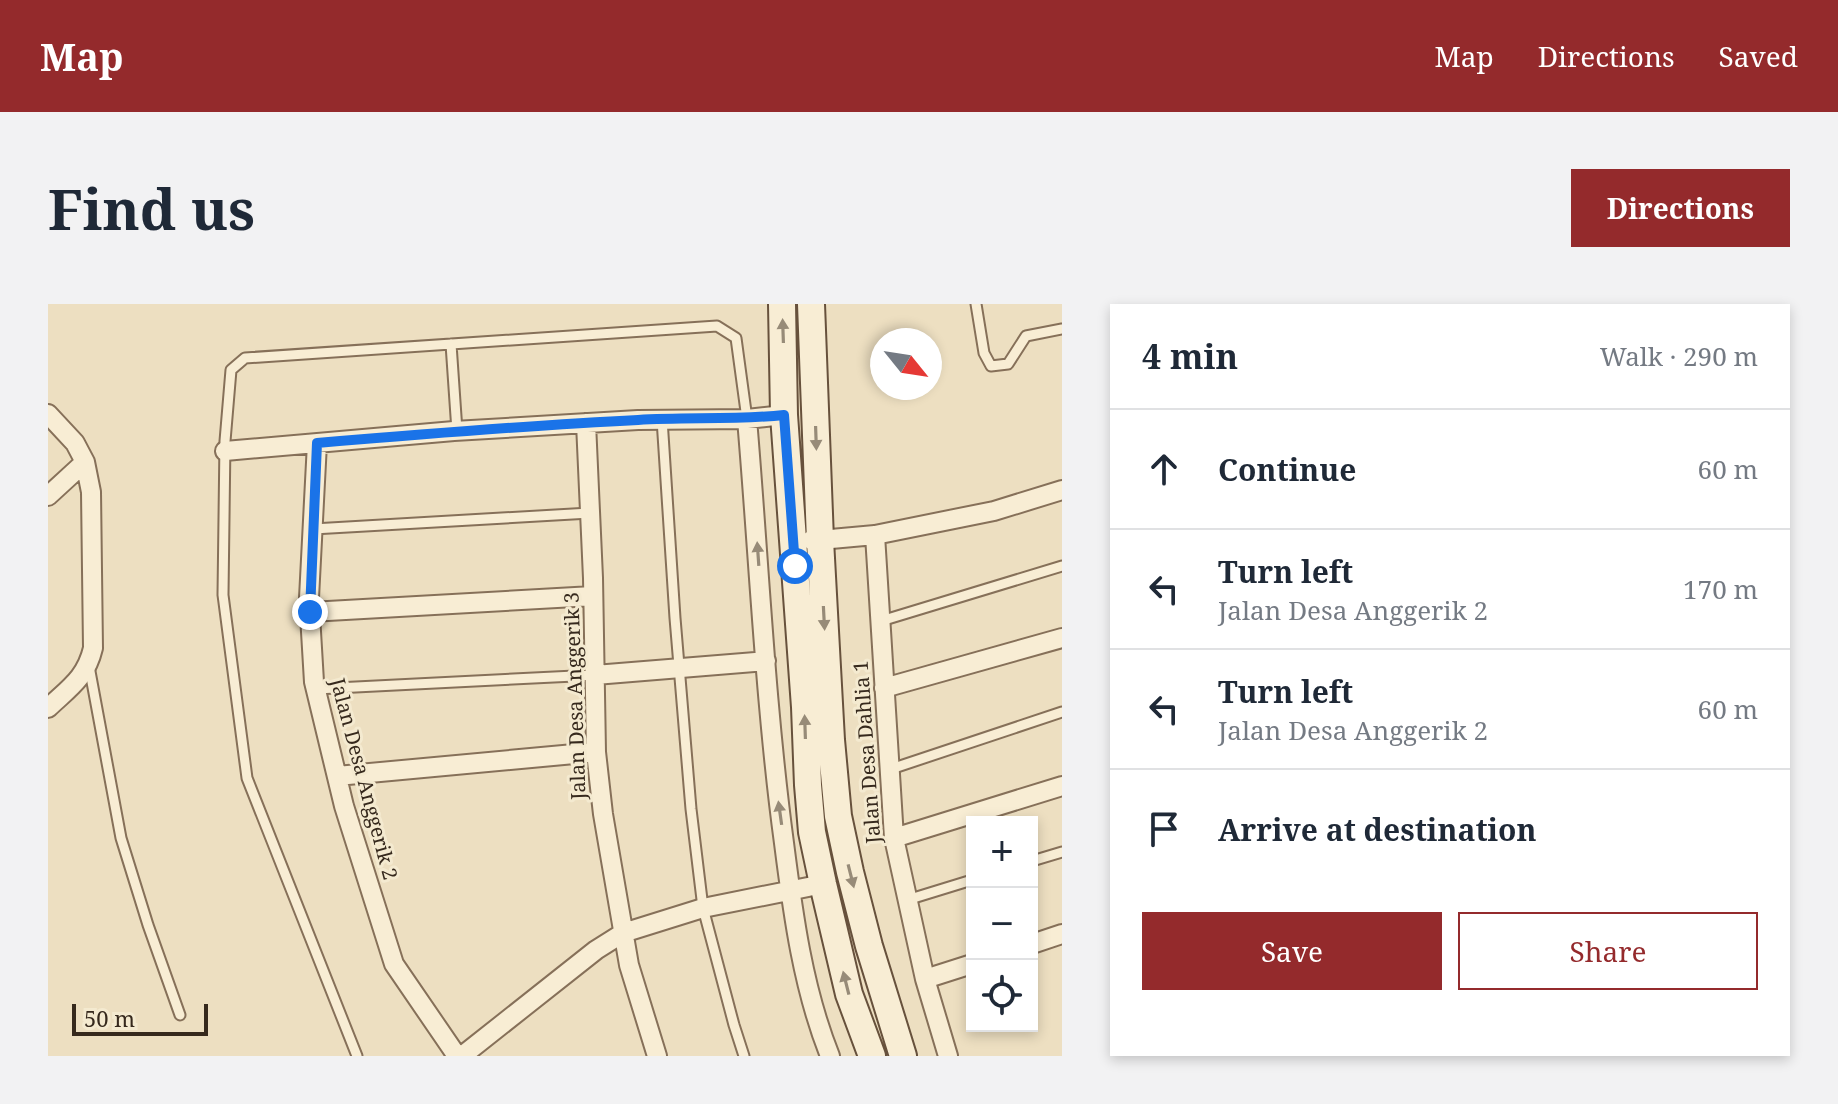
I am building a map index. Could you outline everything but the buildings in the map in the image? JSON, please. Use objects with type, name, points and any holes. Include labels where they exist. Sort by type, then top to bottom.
[{"type":"street","points":[[782,304],[784,415],[812,832],[849,994],[872,1056]]},
{"type":"street","points":[[225,451],[457,431],[784,415],[800,407],[802,399],[809,304]]},
{"type":"street","points":[[809,304],[831,740],[838,816],[869,946],[903,1056]]},
{"type":"street","points":[[48,414],[75,443],[85,462],[91,492],[93,648],[89,666],[48,708]]},
{"type":"street","points":[[747,419],[772,759],[790,891],[806,977],[830,1056]]},
{"type":"street","name":"Jalan Desa Anggerik 3","points":[[586,423],[596,752],[603,814],[629,965],[657,1056]]},
{"type":"street","name":"Jalan Desa Anggerik 2","points":[[317,443],[310,612],[316,689],[344,806],[394,964],[459,1056]]},
{"type":"street","points":[[48,496],[85,462]]},
{"type":"street","points":[[793,538],[820,540],[875,535],[994,511],[1062,490]]},
{"type":"street","name":"Jalan Desa Dahlia 1","points":[[875,535],[894,838],[925,979],[948,1056]]},
{"type":"street","points":[[310,612],[593,596]]},
{"type":"street","points":[[884,688],[1062,638]]},
{"type":"street","points":[[595,675],[766,661]]},
{"type":"street","points":[[337,776],[596,752]]},
{"type":"street","points":[[894,838],[1062,786]]},
{"type":"street","points":[[459,1056],[596,950],[623,933],[703,908],[823,884]]},
{"type":"street","points":[[1038,942],[1062,934]]},
{"type":"street","points":[[925,979],[966,966]]},
{"type":"lane","points":[[976,304],[984,353],[991,366],[1008,364],[1026,336],[1062,329]]},
{"type":"lane","points":[[357,1056],[247,778],[223,595],[225,451],[231,370],[245,358],[717,326],[736,338],[747,419]]},
{"type":"lane","points":[[451,344],[457,431]]},
{"type":"lane","points":[[662,419],[679,668],[703,908],[744,1056]]},
{"type":"lane","points":[[313,529],[590,513]]},
{"type":"lane","points":[[881,621],[1062,566]]},
{"type":"lane","points":[[89,666],[121,838],[180,1015]]},
{"type":"lane","points":[[316,689],[595,675]]},
{"type":"lane","points":[[888,770],[1062,712]]},
{"type":"lane","points":[[1038,859],[1062,852]]},
{"type":"lane","points":[[907,900],[966,882]]},
{"type":"route","points":[[310,612],[317,443],[454,431],[784,415],[795,566]]}]
